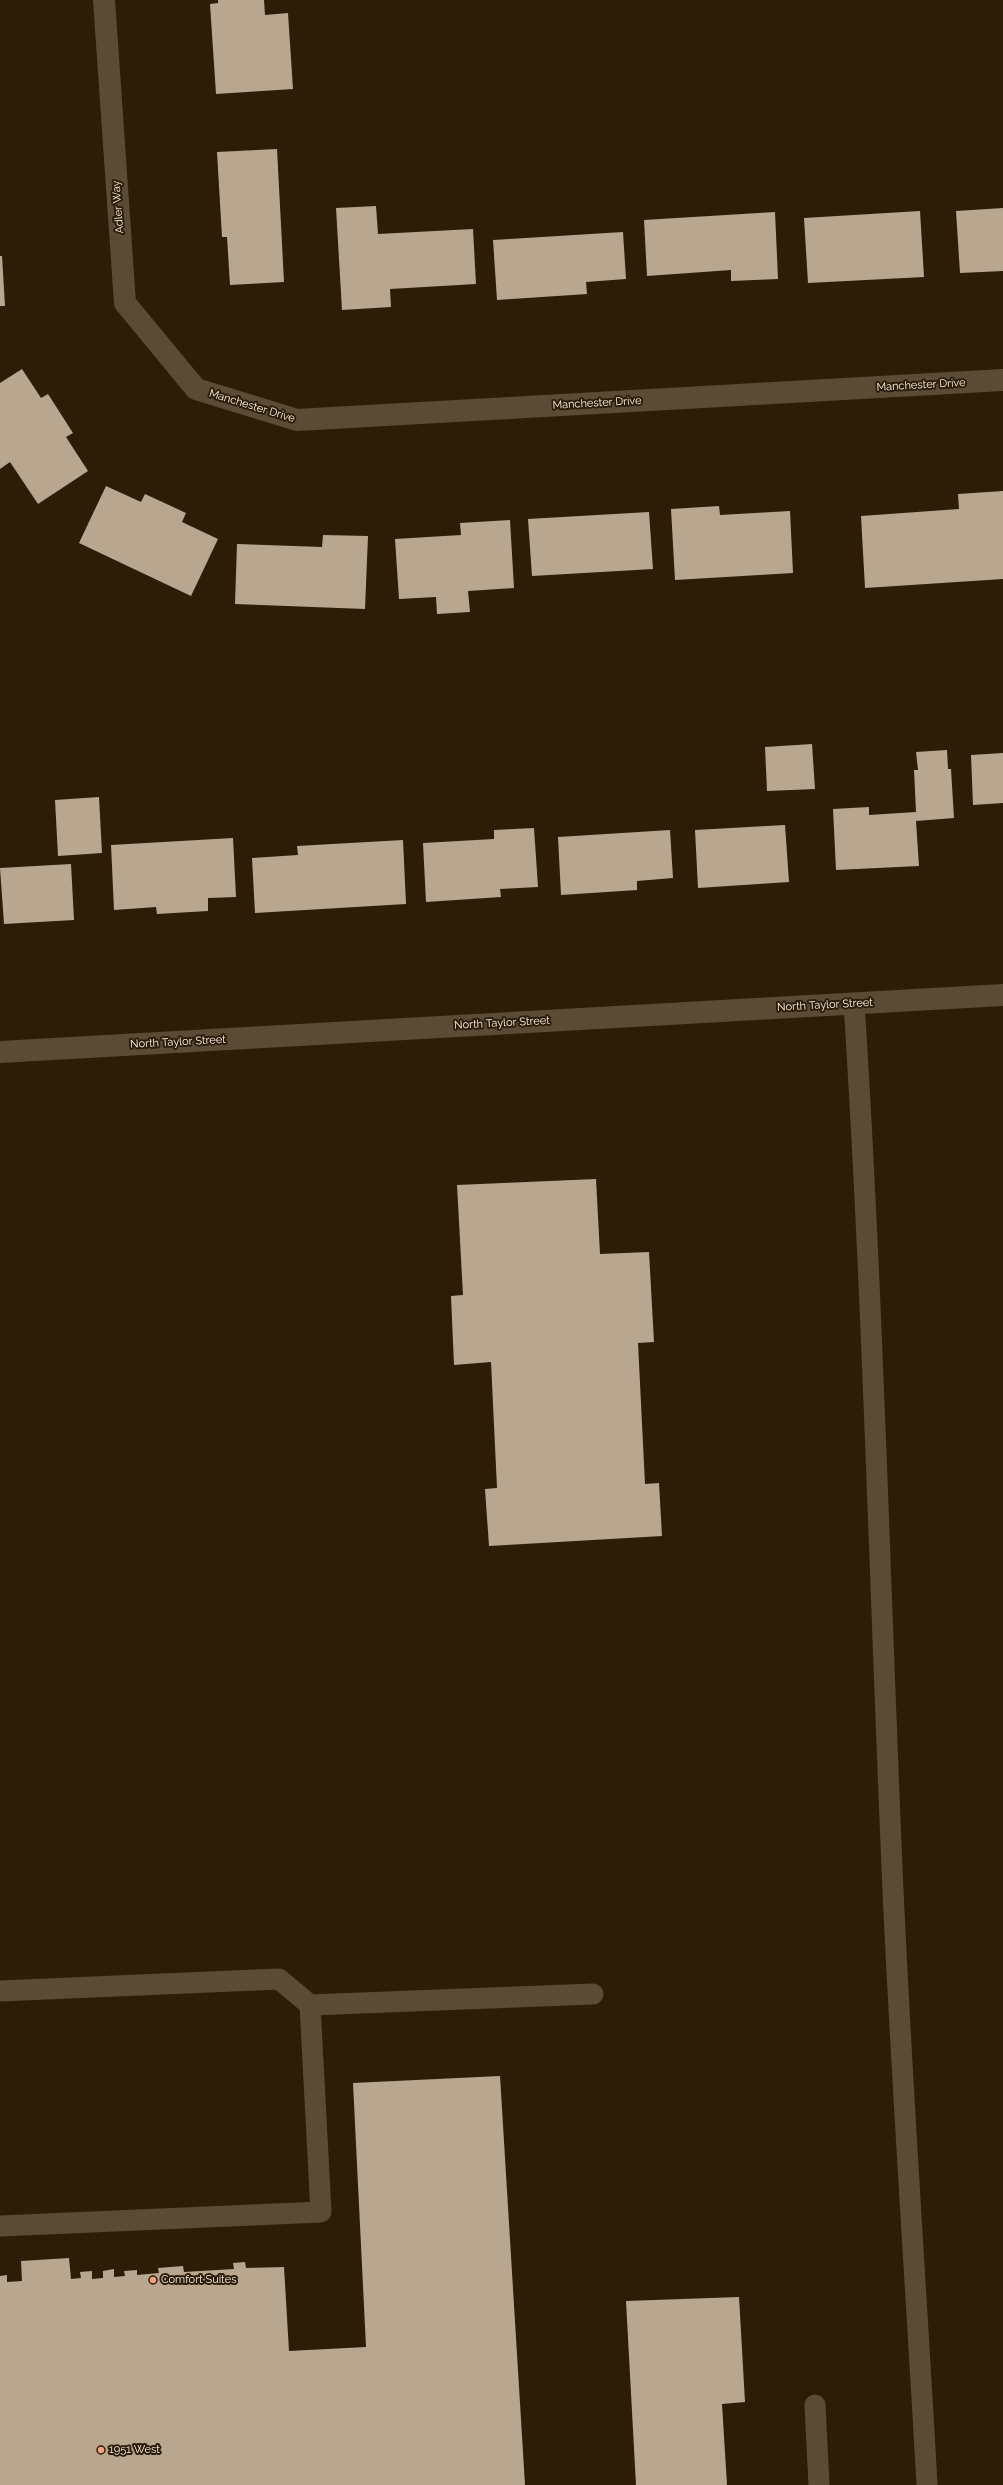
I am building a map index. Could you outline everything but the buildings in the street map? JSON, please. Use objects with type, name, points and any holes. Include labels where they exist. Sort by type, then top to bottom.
[{"type":"street","name":"Adler Way","points":[[104,0],[124,303],[196,389]]},
{"type":"street","name":"Manchester Drive","points":[[196,389],[297,420],[1003,380]]},
{"type":"street","name":"North Taylor Street","points":[[0,1052],[1003,995]]},
{"type":"lane","points":[[854,1003],[866,1193],[893,1888],[908,2185],[927,2485]]},
{"type":"lane","points":[[0,1991],[278,1979],[310,2005],[593,1994]]},
{"type":"lane","points":[[0,2226],[321,2212],[310,2005]]},
{"type":"lane","points":[[815,2405],[819,2485]]},
{"type":"place","name":"Comfort Suites","points":[[153,2280]]},
{"type":"place","name":"1951 West","points":[[101,2450]]}]
